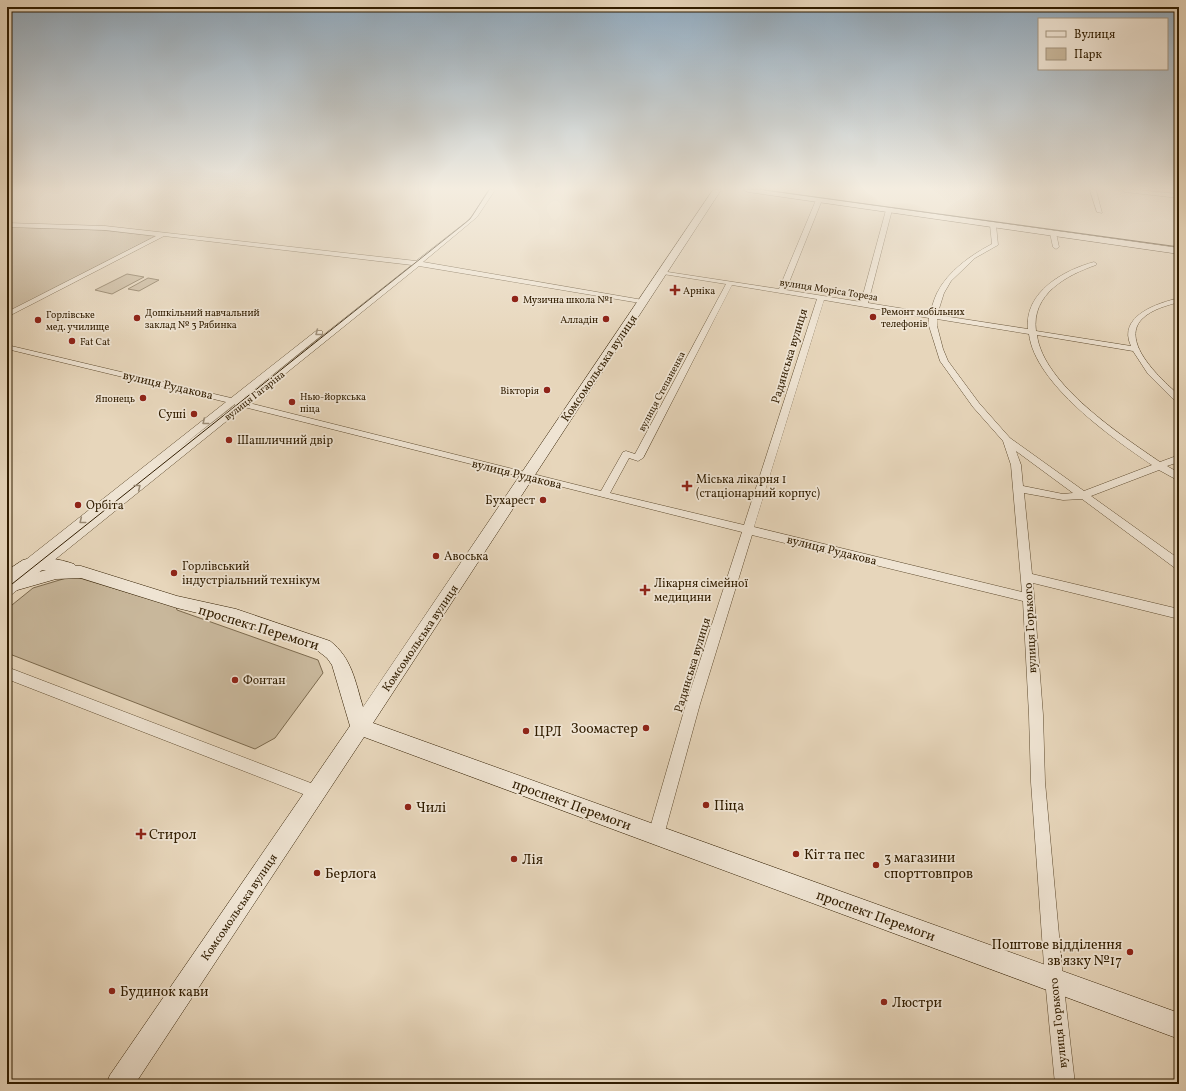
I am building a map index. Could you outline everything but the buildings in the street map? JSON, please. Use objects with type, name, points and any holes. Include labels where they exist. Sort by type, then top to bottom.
[{"type":"main road","name":"Комсомольська вулиця","points":[[120,1084],[683,241]]},
{"type":"main road","points":[[1108,241],[1179,251]]},
{"type":"main road","points":[[1164,241],[1179,243]]},
{"type":"main road","points":[[34,564],[59,565],[81,572]]},
{"type":"main road","name":"вулиця Гагаріна","points":[[9,586],[34,564]]},
{"type":"main road","name":"проспект Перемоги","points":[[9,586],[56,573],[81,572],[177,602],[236,616],[324,646],[334,653],[340,662],[360,727],[1179,1026]]},
{"type":"street","points":[[7,315],[151,241]]},
{"type":"street","points":[[223,241],[413,263],[643,302]]},
{"type":"street","name":"вулиця Гагаріна","points":[[34,564],[243,403],[439,241]]},
{"type":"street","name":"вулиця Гагаріна","points":[[34,564],[232,401],[444,241]]},
{"type":"street","points":[[782,291],[802,241]]},
{"type":"street","points":[[864,305],[881,241]]},
{"type":"street","name":"вулиця Горького","points":[[995,241],[995,245],[973,257],[949,280],[940,293],[933,316],[935,338],[944,361],[976,405],[1007,440],[1016,465],[1027,577],[1036,715],[1038,782],[1064,1084]]},
{"type":"street","points":[[1055,241],[1056,247]]},
{"type":"street","points":[[1094,264],[1069,272],[1045,291],[1034,313],[1032,322],[1032,332],[1037,349],[1045,364],[1063,388],[1086,412],[1112,433],[1179,478]]},
{"type":"street","name":"вулиця Моріса Тореза","points":[[663,272],[1134,349]]},
{"type":"street","name":"вулиця Степаненка","points":[[604,495],[626,454],[638,458],[730,283]]},
{"type":"street","name":"Радянська вулиця","points":[[656,835],[693,704],[821,298]]},
{"type":"street","points":[[1179,300],[1159,306],[1142,315],[1134,324],[1132,334],[1134,349],[1143,364],[1153,376],[1179,400]]},
{"type":"street","name":"вулиця Рудакова","points":[[7,347],[243,403],[527,476],[1028,598]]},
{"type":"street","points":[[1007,440],[1082,496],[1179,565]]},
{"type":"street","points":[[1018,488],[1063,497],[1082,496],[1179,458]]},
{"type":"street","points":[[1027,577],[1179,614]]},
{"type":"street","points":[[7,673],[316,792]]},
{"type":"green space","points":[[7,241],[146,241],[7,313]]},
{"type":"green space","points":[[127,274],[144,277],[112,294],[95,290]]},
{"type":"green space","points":[[148,278],[159,280],[139,291],[128,289]]},
{"type":"green space","points":[[73,576],[176,607],[177,610],[318,660],[323,673],[275,738],[255,749],[7,653],[7,609],[33,588]]},
{"type":"tram line","points":[[7,588],[443,241]]},
{"type":"tram line","points":[[1135,241],[1179,247]]},
{"type":"place","name":"Арніка","points":[[675,290]]},
{"type":"place","name":"Музична школа №1","points":[[515,299]]},
{"type":"place","name":"Ремонт мобільних телефонів","points":[[873,317]]},
{"type":"place","name":"Дошкільний навчальний заклад № 3 Рябинка","points":[[137,318]]},
{"type":"place","name":"Алладін","points":[[606,319]]},
{"type":"place","name":"Горлівське мед. училище","points":[[38,320]]},
{"type":"place","name":"Fat Cat","points":[[72,341]]},
{"type":"place","name":"Вікторія","points":[[547,390]]},
{"type":"place","name":"Японець","points":[[143,398]]},
{"type":"place","name":"Нью-йоркська піца","points":[[292,402]]},
{"type":"place","name":"Суші","points":[[194,414]]},
{"type":"place","name":"Шашличний двір","points":[[229,440]]},
{"type":"place","name":"Міська лікарня 1 (стаціонарний корпус)","points":[[687,486]]},
{"type":"place","name":"Бухарест","points":[[543,500]]},
{"type":"place","name":"Орбіта","points":[[78,505]]},
{"type":"place","name":"Авоська","points":[[436,556]]},
{"type":"place","name":"Горлівський індустріальний технікум","points":[[174,573]]},
{"type":"place","name":"Лікарня сімейної медицини","points":[[645,590]]},
{"type":"place","name":"Фонтан","points":[[235,680]]},
{"type":"place","name":"Зоомастер","points":[[646,728]]},
{"type":"place","name":"ЦРЛ","points":[[526,731]]},
{"type":"place","name":"Піца","points":[[706,805]]},
{"type":"place","name":"Чилі","points":[[408,807]]},
{"type":"place","name":"Стирол","points":[[141,834]]},
{"type":"place","name":"Кіт та пес","points":[[796,854]]},
{"type":"place","name":"Лія","points":[[514,859]]},
{"type":"place","name":"3 магазини спорттовпров","points":[[876,865]]},
{"type":"place","name":"Берлога","points":[[317,873]]},
{"type":"place","name":"Поштове відділення зв'язку №17","points":[[1130,952]]},
{"type":"place","name":"Будинок кави","points":[[112,991]]},
{"type":"place","name":"Люстри","points":[[884,1002]]}]
